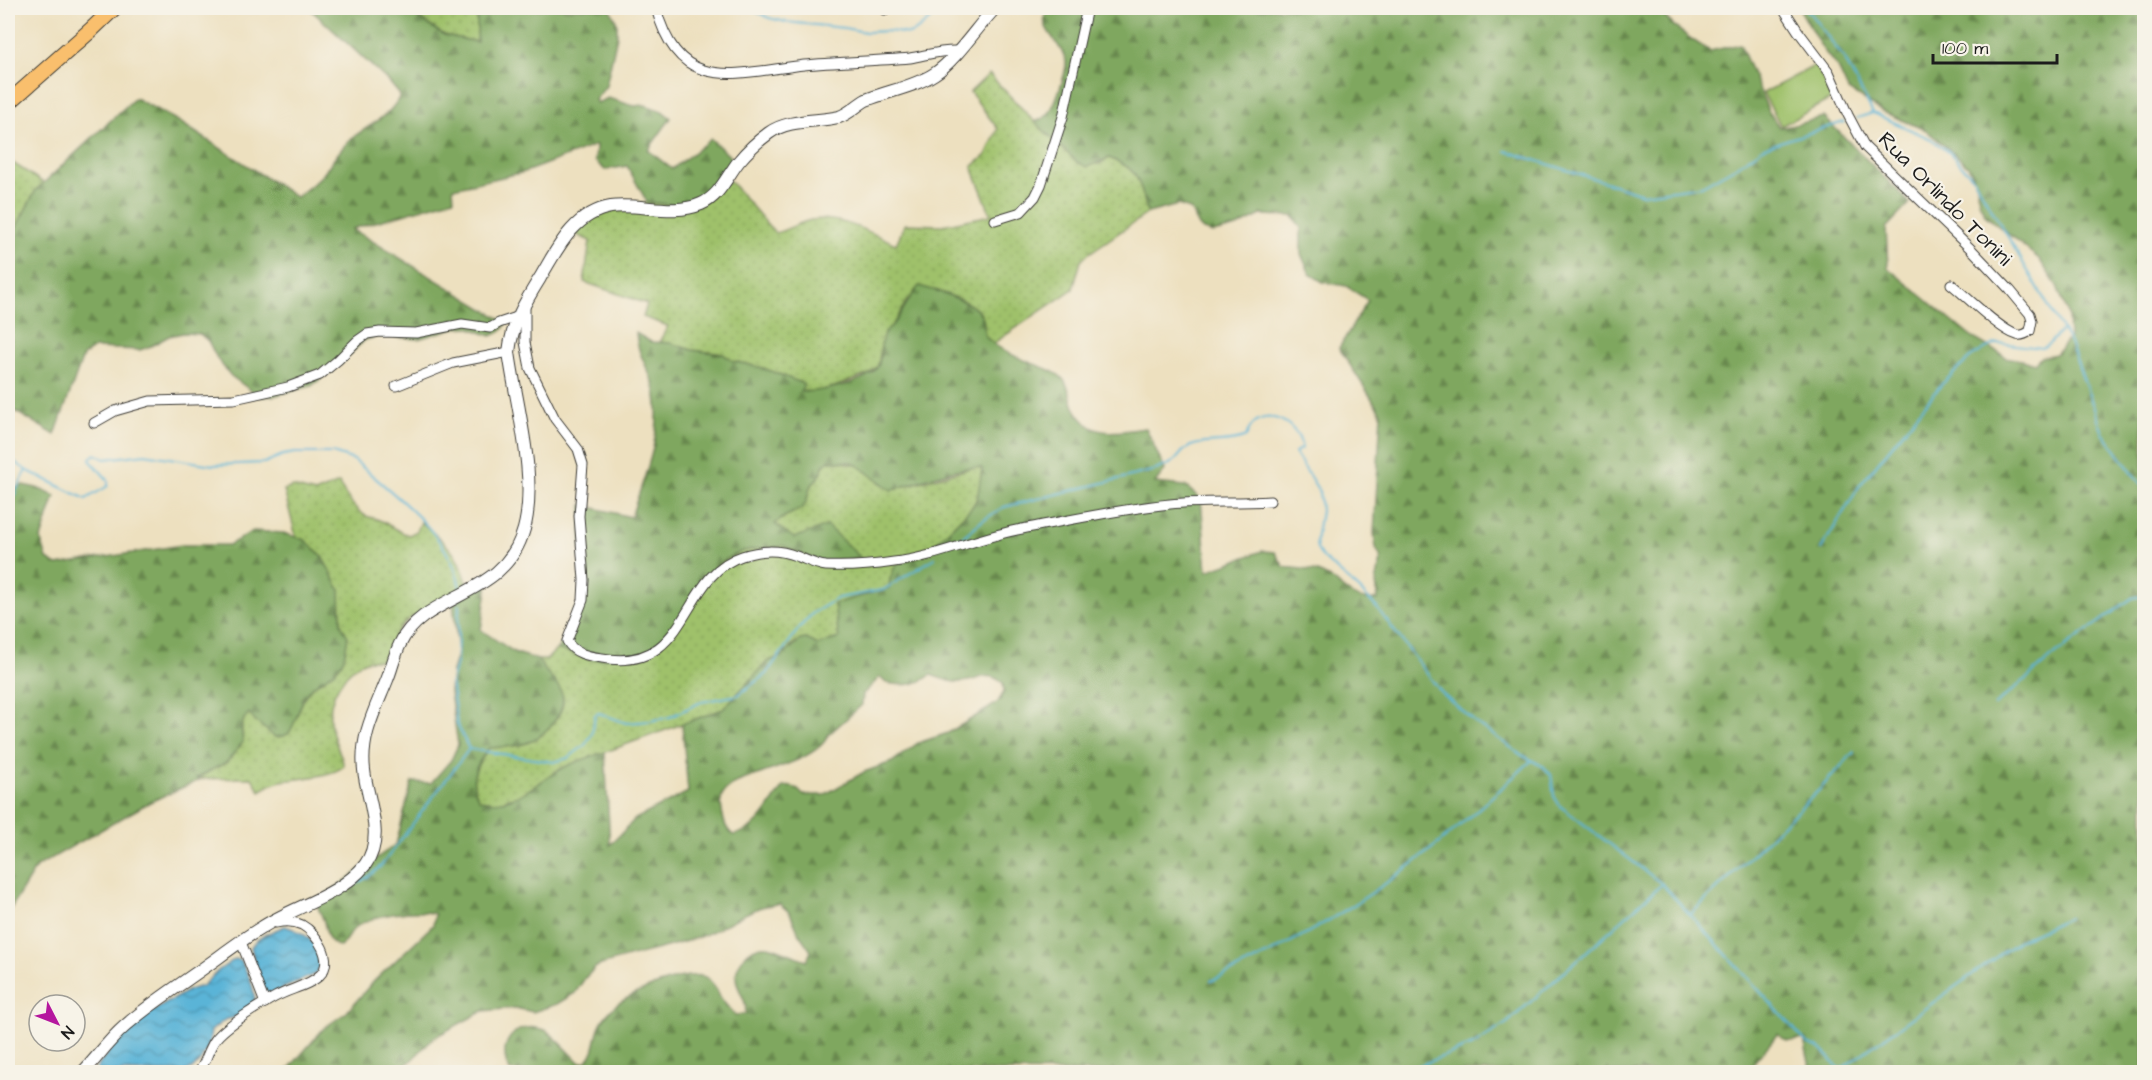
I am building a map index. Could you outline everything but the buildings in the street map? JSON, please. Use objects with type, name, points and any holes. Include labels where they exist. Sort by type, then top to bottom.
[{"type":"main road","points":[[8,103],[114,8]]},
{"type":"street","points":[[656,8],[669,42],[678,54],[698,68],[715,73],[739,74],[805,65],[910,58],[939,50],[958,51]]},
{"type":"street","points":[[83,1072],[109,1041],[136,1016],[262,927],[337,889],[354,877],[372,853],[376,833],[366,787],[363,746],[399,645],[406,634],[428,615],[490,578],[514,554],[522,537],[528,483],[508,352],[517,317],[557,248],[574,227],[593,213],[613,207],[685,208],[702,204],[720,189],[740,159],[771,131],[796,124],[841,117],[869,99],[934,74],[958,51],[995,8]]},
{"type":"street","points":[[995,220],[1022,212],[1041,185],[1063,117],[1087,8]]},
{"type":"street","name":"Rua Orlindo Tonini","points":[[1783,8],[1798,32],[1829,72],[1865,147],[2010,290],[2030,314],[2032,321],[2030,331],[2023,335],[2016,335],[2004,328],[1951,284]]},
{"type":"street","points":[[525,303],[525,342],[530,368],[555,419],[578,449],[583,465],[579,516],[584,600],[567,641],[574,650],[588,655],[626,661],[656,650],[670,638],[708,582],[731,561],[753,553],[783,552],[824,566],[896,562],[1020,529],[1137,508],[1172,504],[1270,501]]},
{"type":"street","points":[[94,423],[114,411],[150,401],[234,399],[300,384],[330,368],[367,334],[416,333],[462,324],[490,328],[517,317]]},
{"type":"street","points":[[396,386],[453,363],[508,352]]},
{"type":"street","points":[[199,1072],[219,1036],[228,1027],[265,1003],[320,976],[325,969],[326,958],[315,937],[303,925],[285,921],[262,927]]},
{"type":"street","points":[[242,942],[265,1003]]},
{"type":"green space","points":[[309,8],[403,8],[444,35],[477,42],[477,8],[610,8],[617,23],[617,36],[606,86],[595,100],[597,103],[608,98],[634,106],[645,105],[662,111],[671,118],[648,150],[672,169],[711,139],[736,162],[706,201],[677,205],[647,202],[627,166],[605,170],[595,161],[596,145],[525,172],[453,188],[454,199],[352,229],[506,322],[501,331],[491,336],[468,327],[454,328],[418,339],[379,336],[365,340],[333,370],[311,386],[260,397],[231,376],[218,360],[208,341],[200,334],[183,333],[169,336],[140,350],[95,348],[83,356],[55,435],[8,407],[8,243],[36,190],[135,98],[178,121],[296,197],[318,179],[346,143],[391,109],[400,95]]},
{"type":"green space","points":[[403,8],[477,8],[478,42],[444,35]]},
{"type":"green space","points":[[1049,8],[1658,8],[1675,27],[1710,51],[1740,44],[1769,112],[1779,127],[1788,127],[1824,117],[1910,203],[1886,228],[1888,268],[1970,336],[2006,357],[2035,363],[2041,357],[2056,354],[2069,338],[2068,315],[2057,286],[2039,259],[1986,216],[1979,202],[1977,185],[1968,166],[1926,130],[1883,112],[1848,90],[1839,70],[1822,48],[1799,8],[2143,8],[2144,1072],[1811,1072],[1804,1039],[1789,1041],[1777,1034],[1754,1062],[1750,1072],[510,1071],[505,1052],[511,1037],[517,1031],[525,1028],[545,1030],[579,1062],[586,1062],[593,1052],[600,1026],[615,1006],[646,989],[674,979],[687,976],[707,978],[735,1015],[745,1014],[745,1002],[736,976],[740,963],[749,952],[761,946],[768,946],[807,960],[811,951],[799,934],[790,913],[780,904],[759,908],[691,940],[596,967],[575,993],[557,1004],[533,1012],[515,1008],[483,1011],[433,1038],[410,1062],[397,1069],[398,1072],[286,1072],[324,1028],[347,1012],[371,984],[433,925],[435,914],[427,912],[406,912],[382,916],[355,928],[340,947],[328,937],[316,902],[396,844],[412,782],[431,783],[451,760],[458,745],[450,692],[452,671],[458,651],[453,603],[489,576],[481,630],[514,652],[538,660],[557,684],[563,701],[558,716],[540,736],[522,744],[489,748],[475,772],[474,786],[480,800],[492,802],[513,798],[566,766],[605,752],[610,845],[635,819],[688,792],[682,724],[723,709],[768,661],[781,657],[800,640],[806,639],[818,645],[839,638],[834,604],[889,588],[896,564],[924,555],[977,500],[982,468],[962,469],[891,490],[851,462],[828,461],[810,487],[806,503],[801,509],[775,524],[794,538],[827,526],[860,557],[823,563],[784,546],[743,551],[728,558],[715,568],[675,627],[650,652],[593,660],[557,649],[571,629],[580,604],[582,505],[631,517],[655,439],[657,406],[655,390],[641,356],[636,333],[651,342],[670,343],[692,350],[723,354],[733,361],[763,368],[804,384],[801,391],[819,391],[854,382],[873,372],[878,366],[884,334],[919,286],[945,294],[965,302],[980,313],[985,335],[993,343],[1013,355],[1059,375],[1067,385],[1074,407],[1089,425],[1115,432],[1146,428],[1165,470],[1155,483],[1185,486],[1201,499],[1207,571],[1262,551],[1275,552],[1284,567],[1317,572],[1352,595],[1378,600],[1376,582],[1381,558],[1376,548],[1374,533],[1381,413],[1339,348],[1368,300],[1346,286],[1323,282],[1310,274],[1301,254],[1301,228],[1293,216],[1261,215],[1237,227],[1213,233],[1199,226],[1190,209],[1178,205],[1148,213],[1137,178],[1128,167],[1109,158],[1087,167],[1077,162],[1035,122],[1050,111],[1060,90],[1066,67],[1064,55],[1044,22]],"holes":[[[931,675],[956,682],[991,677],[1003,683],[1004,692],[998,702],[948,733],[918,743],[892,762],[864,772],[824,795],[803,795],[795,788],[783,787],[757,823],[733,835],[728,830],[721,802],[721,797],[728,788],[738,782],[789,764],[814,751],[823,744],[828,735],[862,705],[863,694],[880,677],[886,683],[904,685],[915,683]]]},
{"type":"green space","points":[[1816,65],[1833,98],[1781,126],[1763,93]]},
{"type":"green space","points":[[989,74],[1077,162],[1099,164],[1109,158],[1128,167],[1138,178],[1148,213],[1081,261],[1073,289],[994,343],[985,335],[983,319],[975,308],[962,300],[935,290],[907,300],[894,323],[883,335],[878,366],[869,374],[815,392],[800,391],[803,384],[763,368],[733,361],[723,354],[659,342],[668,326],[643,317],[647,304],[584,282],[590,241],[566,230],[616,201],[677,205],[730,181],[775,233],[811,220],[833,220],[855,226],[896,244],[905,224],[942,225],[991,215],[972,167],[986,155],[998,129],[970,92]]},
{"type":"green space","points":[[8,160],[44,183],[36,190],[8,243]]},
{"type":"green space","points":[[833,460],[857,465],[891,490],[975,467],[982,468],[981,483],[972,507],[924,555],[890,579],[889,588],[834,604],[839,638],[818,645],[806,639],[794,643],[781,657],[768,661],[723,709],[562,768],[518,797],[508,798],[499,803],[480,800],[474,786],[475,772],[489,748],[518,745],[533,740],[547,730],[561,709],[563,701],[560,689],[538,660],[546,660],[557,649],[593,660],[728,558],[743,551],[784,546],[823,563],[775,524],[801,509],[806,503],[810,487],[821,474],[823,466]]},
{"type":"green space","points":[[339,483],[350,501],[366,516],[382,521],[409,535],[417,531],[421,522],[431,530],[454,553],[463,571],[468,595],[418,614],[409,620],[395,635],[386,661],[372,660],[356,666],[338,687],[331,704],[330,719],[332,733],[344,766],[332,772],[279,782],[260,791],[252,778],[196,779],[227,762],[243,742],[242,726],[249,712],[254,720],[275,737],[289,733],[306,694],[314,684],[324,680],[345,647],[348,637],[341,624],[340,590],[321,555],[305,540],[296,537],[284,490],[293,487],[315,493]]},
{"type":"green space","points":[[23,485],[55,496],[41,539],[47,559],[57,565],[182,545],[229,545],[253,531],[284,533],[305,540],[321,555],[340,590],[341,624],[348,637],[340,666],[306,694],[289,733],[275,737],[249,713],[242,726],[243,742],[227,762],[196,778],[200,780],[150,802],[36,867],[8,913],[8,490]]},
{"type":"water","points":[[285,926],[299,931],[308,938],[316,948],[322,962],[315,974],[273,993],[266,993],[257,975],[251,947],[262,937]]},
{"type":"water","points":[[235,959],[240,960],[248,975],[254,991],[255,1003],[246,1012],[226,1019],[211,1031],[209,1045],[200,1061],[192,1069],[183,1072],[94,1072],[114,1044],[139,1019],[189,990],[202,986]]},
{"type":"waterway","points":[[749,8],[769,18],[786,22],[866,32],[889,31],[909,34],[944,8]]},
{"type":"waterway","points":[[1806,8],[1844,58],[1873,113],[1931,139],[1950,153],[1974,179],[2070,343],[2103,433],[2144,489]]},
{"type":"waterway","points":[[1857,118],[1873,113]]},
{"type":"waterway","points":[[1506,151],[1643,194],[1702,186],[1739,165],[1764,147],[1844,122]]},
{"type":"waterway","points":[[1821,549],[1860,485],[1941,385],[1970,358],[1998,343],[2042,348],[2062,330]]},
{"type":"waterway","points":[[959,540],[983,520],[1004,507],[1156,470],[1173,462],[1191,446],[1233,441],[1246,437],[1251,426],[1259,420],[1277,419],[1286,423],[1299,438],[1302,449],[1295,453],[1319,491],[1321,511],[1316,541],[1317,549],[1322,557],[1377,608],[1441,692],[1476,723],[1520,754],[1544,767],[1551,775],[1554,796],[1560,806],[1662,884],[1807,1043],[1820,1048],[1840,1069],[1840,1072]]},
{"type":"waterway","points":[[8,457],[26,470],[86,499],[108,486],[108,480],[90,460],[95,454],[105,459],[145,454],[213,465],[264,463],[295,453],[333,453],[354,460],[419,517],[446,550],[455,569],[460,588]]},
{"type":"waterway","points":[[8,508],[26,470]]},
{"type":"waterway","points":[[469,749],[554,762],[568,758],[585,745],[592,734],[595,715],[599,713],[626,723],[650,721],[670,717],[701,702],[738,695],[766,674],[813,613],[838,598],[883,590],[935,558]]},
{"type":"waterway","points":[[1995,705],[2057,653],[2132,598],[2144,596]]},
{"type":"waterway","points":[[459,604],[457,659],[451,682],[457,724],[469,749]]},
{"type":"waterway","points":[[353,885],[368,877],[381,866],[469,749]]},
{"type":"waterway","points":[[1690,915],[1820,789],[1854,752]]},
{"type":"waterway","points":[[1211,981],[1270,953],[1356,904],[1448,836],[1532,760]]},
{"type":"waterway","points":[[1402,1072],[1473,1045],[1507,1023],[1662,884]]},
{"type":"waterway","points":[[1841,1069],[2020,940],[2068,918]]}]
